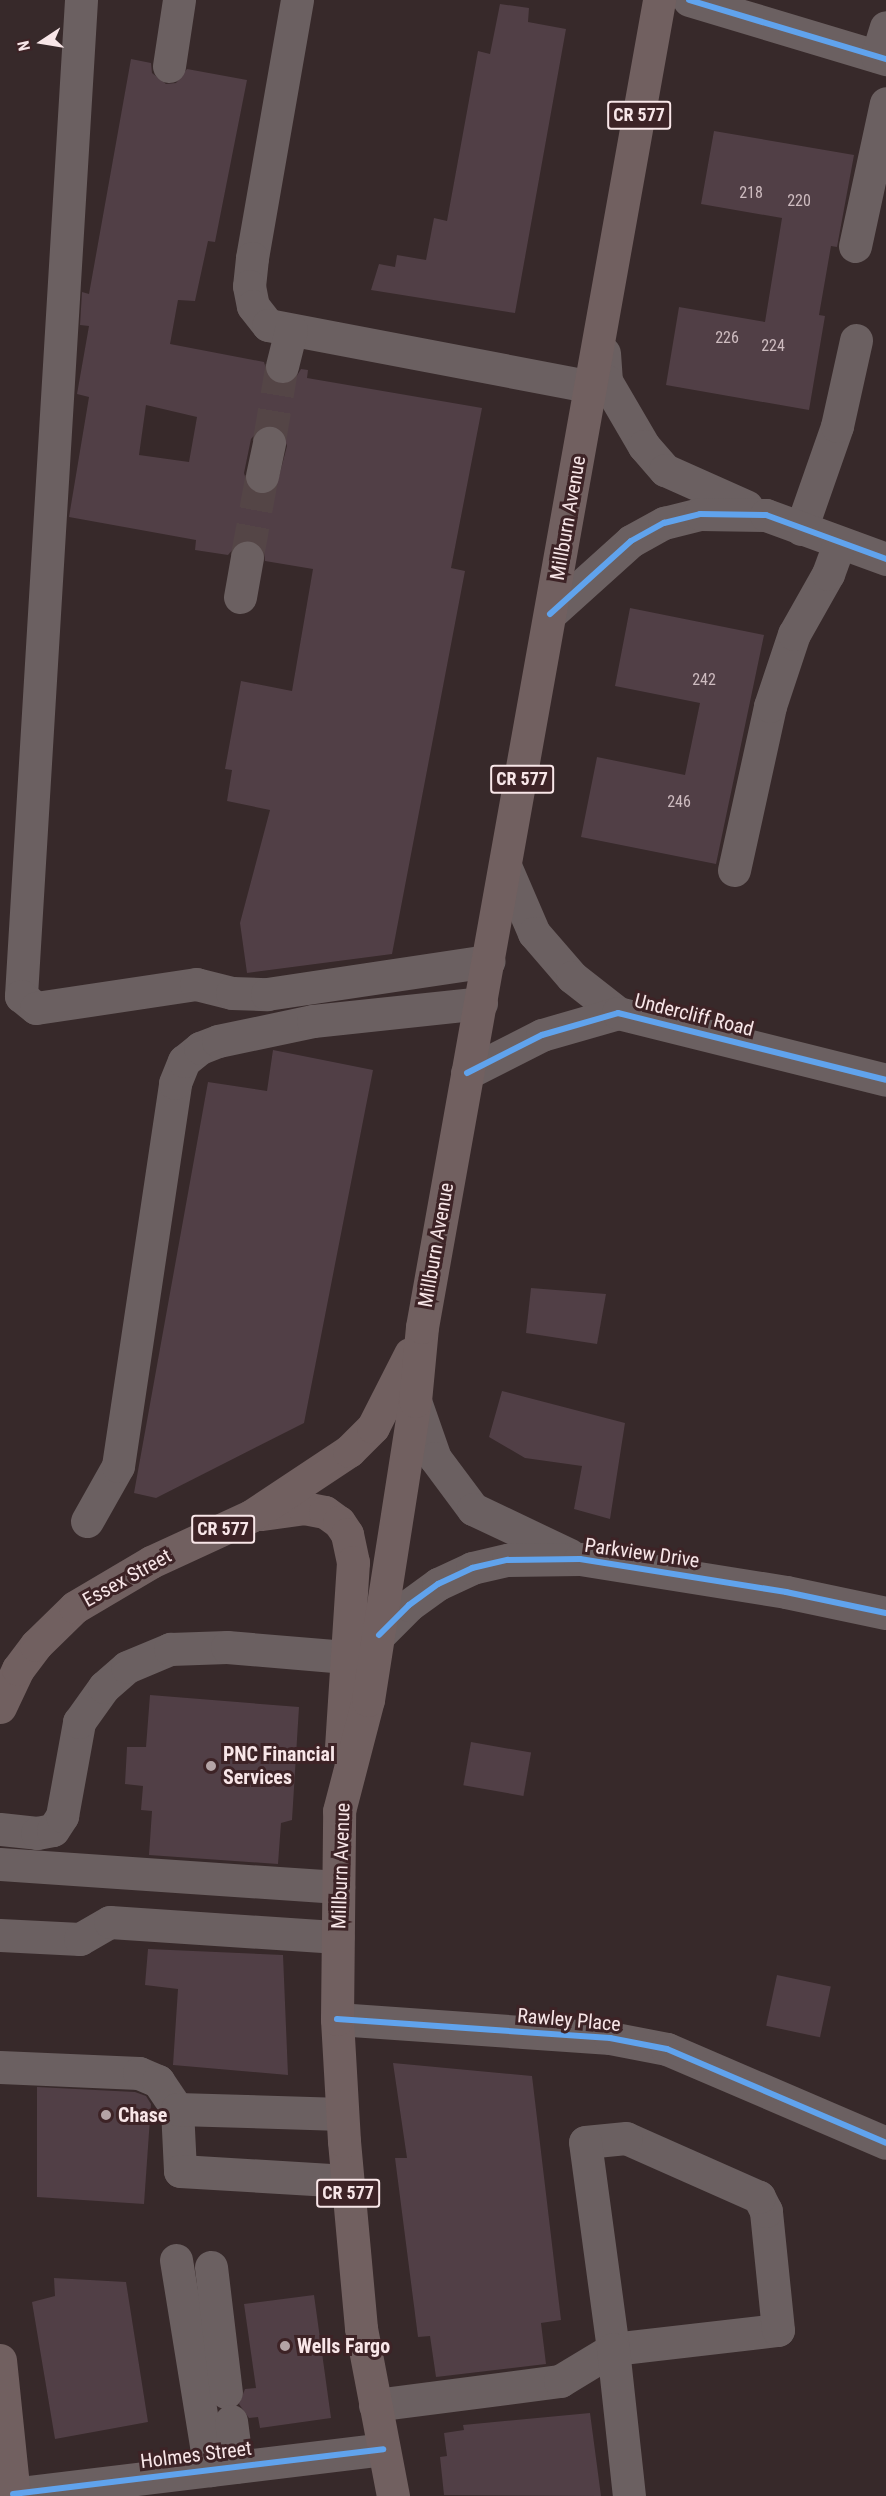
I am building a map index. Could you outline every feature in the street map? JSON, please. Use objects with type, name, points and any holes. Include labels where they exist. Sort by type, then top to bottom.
[{"type":"main road","name":"Millburn Avenue","points":[[393,2496],[361,2328],[347,2181],[337,2019],[339,1811],[368,1700],[415,1401],[422,1327],[592,387],[659,0]]},
{"type":"main road","name":"Essex Street","points":[[0,1707],[18,1669],[36,1645],[75,1607],[151,1562],[251,1516],[318,1474],[373,1427],[389,1401],[422,1327]]},
{"type":"main road","points":[[251,1516],[304,1508],[325,1512],[339,1522],[347,1534],[353,1562],[339,1811]]},
{"type":"main road","points":[[0,2360],[14,2495]]},
{"type":"street","points":[[81,0],[21,996],[36,1008],[196,984],[232,993],[267,994],[489,961]]},
{"type":"street","points":[[169,66],[179,0]]},
{"type":"street","points":[[297,0],[249,286],[253,306],[268,325],[592,387]]},
{"type":"street","points":[[689,0],[883,47]]},
{"type":"street","points":[[855,246],[886,103]]},
{"type":"street","points":[[282,366],[291,330]]},
{"type":"street","points":[[602,331],[606,381],[644,446],[665,470],[692,486],[801,529],[886,559]]},
{"type":"street","points":[[801,529],[837,426],[856,340]]},
{"type":"street","points":[[262,476],[269,443]]},
{"type":"street","points":[[550,614],[615,552],[656,527],[700,514],[766,515]]},
{"type":"street","points":[[734,870],[770,706],[794,634],[828,574],[839,543]]},
{"type":"street","points":[[240,597],[247,558]]},
{"type":"street","name":"Undercliff Road","points":[[506,868],[534,933],[572,977],[618,1013],[886,1080]]},
{"type":"street","points":[[87,1521],[118,1466],[175,1083],[184,1061],[200,1048],[218,1041],[313,1021],[481,1003]]},
{"type":"street","name":"Undercliff Road","points":[[467,1073],[542,1035],[618,1013]]},
{"type":"street","name":"Parkview Drive","points":[[415,1401],[435,1458],[473,1509],[580,1559]]},
{"type":"street","name":"Parkview Drive","points":[[379,1635],[409,1605],[438,1584],[472,1568],[508,1560],[580,1559],[786,1592],[886,1613]]},
{"type":"street","points":[[0,1829],[37,1833],[53,1830],[62,1816],[79,1722],[104,1687],[127,1667],[170,1649],[227,1647],[346,1657]]},
{"type":"street","points":[[0,1864],[338,1887]]},
{"type":"street","points":[[0,1935],[80,1939],[110,1922],[338,1937]]},
{"type":"street","name":"Rawley Place","points":[[337,2019],[610,2038],[667,2049],[886,2143]]},
{"type":"street","points":[[0,2067],[139,2073],[158,2081],[177,2109],[180,2171],[347,2181]]},
{"type":"street","points":[[177,2109],[342,2114]]},
{"type":"street","points":[[375,2405],[560,2381],[613,2349],[778,2330],[766,2211],[759,2197],[626,2138],[585,2142],[613,2349],[629,2496]]},
{"type":"street","points":[[176,2260],[208,2476]]},
{"type":"street","points":[[208,2476],[228,2406],[211,2267]]},
{"type":"street","name":"Holmes Street","points":[[14,2495],[208,2476],[383,2448]]},
{"type":"building","points":[[500,4],[529,8],[528,22],[566,29],[515,313],[371,290],[379,264],[395,267],[397,255],[426,260],[434,218],[447,221],[478,51],[490,54]]},
{"type":"building","points":[[131,59],[151,63],[152,73],[166,84],[176,83],[187,69],[247,80],[215,242],[208,241],[195,301],[178,300],[170,344],[264,362],[269,379],[278,384],[295,379],[301,369],[308,370],[307,378],[482,408],[451,568],[465,571],[392,954],[247,973],[240,923],[270,810],[227,801],[232,770],[225,769],[241,681],[292,691],[313,569],[265,561],[264,551],[251,540],[240,541],[228,555],[195,550],[196,540],[69,517],[89,397],[77,394],[89,326],[80,325],[82,292],[89,294]],"holes":[[[146,405],[197,417],[189,462],[139,455]],[[263,425],[281,429],[287,446],[276,488],[259,494],[249,489],[244,473],[251,439]]]},
{"type":"building","points":[[714,131],[854,155],[837,247],[831,246],[819,315],[825,316],[809,410],[666,385],[679,307],[765,322],[782,218],[701,204]]},
{"type":"building","points":[[630,608],[764,635],[716,864],[581,837],[597,757],[685,775],[700,703],[615,686]]},
{"type":"building","points":[[273,1050],[373,1070],[304,1423],[156,1498],[134,1493],[208,1082],[267,1091]]},
{"type":"building","points":[[531,1288],[606,1294],[597,1344],[526,1333]]},
{"type":"building","points":[[502,1391],[625,1423],[610,1519],[574,1509],[582,1466],[525,1458],[489,1437]]},
{"type":"building","name":"PNC Financial Services","points":[[150,1695],[299,1707],[292,1820],[281,1823],[278,1864],[149,1855],[152,1811],[141,1810],[143,1786],[125,1784],[127,1747],[146,1747]]},
{"type":"building","points":[[471,1742],[531,1753],[523,1796],[463,1785]]},
{"type":"building","points":[[148,1949],[283,1955],[288,2075],[173,2065],[178,1989],[145,1985]]},
{"type":"building","points":[[777,1975],[831,1986],[820,2037],[766,2026]]},
{"type":"building","points":[[393,2063],[532,2076],[561,2320],[541,2323],[546,2364],[436,2377],[430,2336],[418,2337],[395,2158],[407,2158]]},
{"type":"building","points":[[37,2087],[135,2092],[146,2096],[151,2104],[144,2204],[37,2197]]},
{"type":"building","points":[[54,2278],[126,2282],[148,2422],[55,2439],[32,2302],[55,2296]]},
{"type":"building","name":"Wells Fargo","points":[[314,2295],[331,2418],[260,2428],[258,2417],[249,2418],[239,2404],[245,2389],[256,2388],[244,2304]]},
{"type":"building","points":[[590,2413],[601,2496],[444,2495],[440,2457],[447,2456],[444,2433],[464,2430],[463,2425]]},
{"type":"tunnel","points":[[269,443],[282,366]]},
{"type":"tunnel","points":[[247,558],[262,476]]},
{"type":"cycle path","points":[[689,0],[886,59]]},
{"type":"cycle path","points":[[550,614],[631,541],[664,523],[700,514],[766,515],[886,559]]},
{"type":"cycle path","points":[[467,1073],[542,1035],[618,1013],[886,1080]]},
{"type":"cycle path","points":[[379,1635],[409,1605],[438,1584],[472,1568],[508,1560],[580,1559],[786,1592],[886,1613]]},
{"type":"cycle path","points":[[337,2019],[610,2038],[667,2049],[886,2143]]},
{"type":"cycle path","points":[[13,2494],[383,2449]]},
{"type":"place","name":"PNC Financial Services","points":[[211,1766]]},
{"type":"place","name":"Chase","points":[[106,2115]]},
{"type":"place","name":"Wells Fargo","points":[[285,2346]]}]
